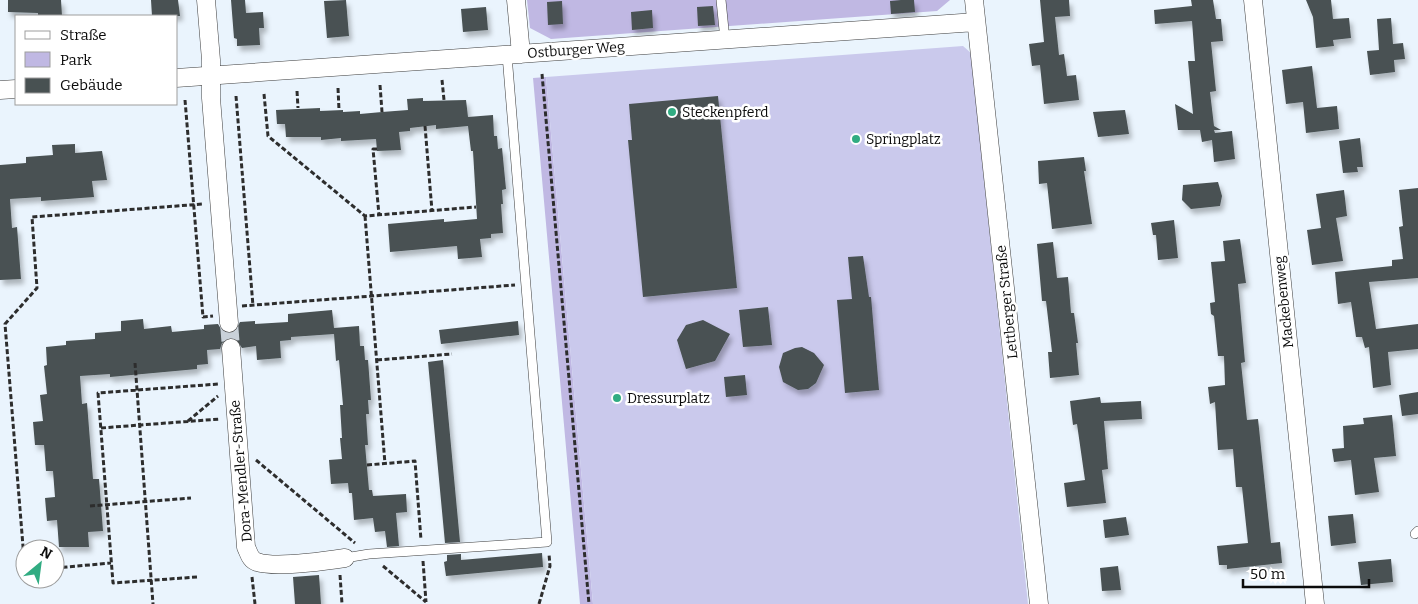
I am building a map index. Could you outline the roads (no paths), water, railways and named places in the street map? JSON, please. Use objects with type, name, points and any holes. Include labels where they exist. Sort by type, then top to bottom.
[{"type":"street","points":[[206,0],[228,315]]},
{"type":"street","points":[[514,54],[516,0]]},
{"type":"street","name":"Lettberger Straße","points":[[974,0],[1039,604]]},
{"type":"street","name":"Mackebenweg","points":[[1252,0],[1315,604]]},
{"type":"street","name":"Ostburger Weg","points":[[178,78],[976,22]]},
{"type":"street","points":[[0,90],[15,89]]},
{"type":"street","name":"Dora-Mendler-Straße","points":[[231,348],[229,387],[236,418],[246,547],[250,557],[257,562],[284,564],[342,558]]},
{"type":"lane","points":[[721,0],[725,40]]},
{"type":"lane","points":[[342,558],[369,554],[422,552],[547,542],[526,284],[514,54]]},
{"type":"tunnel","points":[[229,323],[231,348]]},
{"type":"place","name":"Steckenpferd","points":[[672,112]]},
{"type":"place","name":"Springplatz","points":[[856,139]]},
{"type":"place","name":"Dressurplatz","points":[[617,398]]}]
